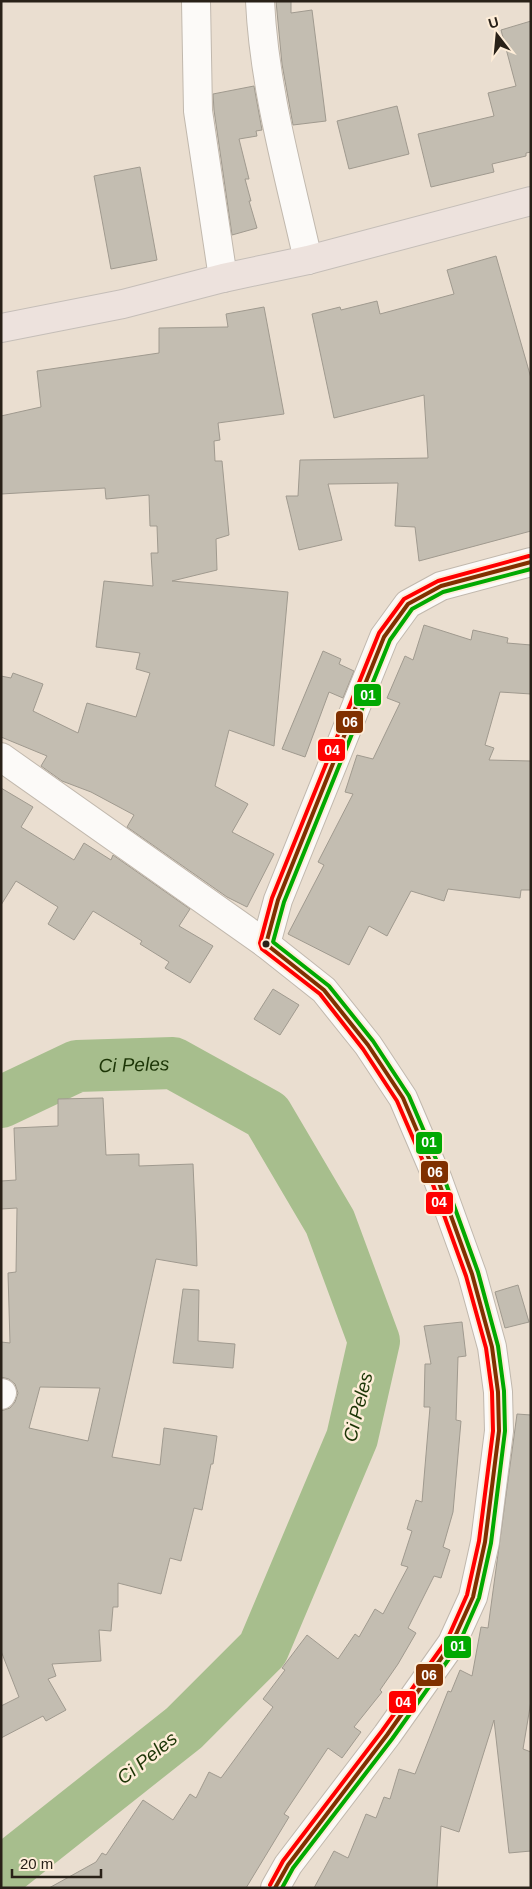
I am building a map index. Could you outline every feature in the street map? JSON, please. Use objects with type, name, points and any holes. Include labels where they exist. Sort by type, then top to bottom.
[{"type":"main road","points":[[1,328],[123,304],[223,278],[308,260],[531,201]]},
{"type":"street","points":[[196,1],[198,111],[223,278]]},
{"type":"street","points":[[260,1],[262,41],[269,80],[308,260]]},
{"type":"street","points":[[266,944],[278,900],[384,637],[408,604],[440,586],[531,562]]},
{"type":"street","points":[[1,756],[266,944],[324,990],[368,1045],[403,1098],[438,1180],[472,1274],[492,1347],[498,1392],[500,1431],[485,1542],[474,1597],[452,1643],[387,1735],[288,1865],[275,1888]]},
{"type":"building","points":[[276,1],[291,1],[291,13],[312,10],[326,121],[293,125],[282,64]]},
{"type":"building","points":[[531,21],[531,152],[526,153],[526,156],[492,164],[494,172],[431,187],[418,134],[494,116],[488,93],[516,86],[501,30]]},
{"type":"building","points":[[254,86],[262,130],[256,131],[257,136],[239,139],[249,179],[245,179],[251,201],[249,201],[257,228],[232,235],[213,94]]},
{"type":"building","points":[[397,106],[409,154],[349,169],[337,121]]},
{"type":"building","points":[[140,167],[157,260],[111,269],[94,176]]},
{"type":"building","points":[[496,256],[531,378],[531,531],[419,561],[415,527],[395,526],[398,483],[328,484],[342,540],[299,550],[286,496],[298,496],[300,460],[428,458],[424,395],[334,418],[312,314],[340,307],[341,310],[377,301],[380,314],[454,294],[447,270]]},
{"type":"building","points":[[264,307],[284,414],[218,423],[220,440],[214,441],[215,461],[222,461],[229,535],[216,539],[217,570],[172,581],[288,592],[274,746],[229,730],[215,786],[248,804],[232,832],[274,854],[247,907],[227,897],[127,827],[134,815],[91,792],[62,781],[41,766],[47,756],[1,737],[1,676],[11,678],[13,673],[43,684],[33,711],[78,733],[87,703],[136,717],[150,673],[136,669],[140,653],[96,647],[104,581],[153,586],[151,553],[158,553],[157,526],[150,526],[149,495],[106,499],[105,488],[1,494],[1,416],[41,407],[37,371],[159,353],[159,328],[228,327],[226,314]]},
{"type":"building","points":[[424,625],[471,640],[473,630],[508,638],[507,643],[531,645],[531,694],[500,692],[485,745],[494,748],[489,760],[531,761],[531,890],[521,890],[520,898],[448,889],[444,901],[411,891],[387,936],[369,926],[349,965],[288,934],[324,865],[318,862],[353,794],[345,792],[357,755],[373,759],[400,703],[387,698],[405,656],[413,660]]},
{"type":"building","points":[[323,651],[341,659],[339,664],[354,671],[343,698],[329,692],[305,757],[282,749]]},
{"type":"building","points":[[1,788],[33,807],[21,827],[74,860],[84,843],[111,860],[113,855],[190,909],[179,926],[213,946],[190,983],[165,968],[169,962],[140,944],[142,941],[93,911],[74,940],[48,924],[58,907],[16,881],[1,905]]},
{"type":"building","points":[[273,989],[299,1005],[280,1035],[254,1019]]},
{"type":"building","points":[[103,1098],[106,1155],[139,1154],[139,1166],[193,1164],[197,1266],[156,1259],[112,1457],[160,1465],[164,1428],[217,1436],[213,1464],[211,1464],[202,1510],[194,1508],[181,1561],[170,1558],[161,1594],[118,1583],[118,1607],[113,1607],[111,1631],[99,1630],[101,1661],[52,1664],[56,1676],[48,1679],[66,1710],[46,1721],[43,1716],[1,1738],[1,1706],[19,1697],[1,1651],[1,1411],[10,1408],[15,1402],[18,1393],[15,1384],[9,1379],[1,1377],[1,1342],[10,1343],[8,1273],[16,1272],[17,1208],[1,1209],[1,1181],[16,1180],[14,1128],[58,1126],[58,1099]],"holes":[[[40,1387],[100,1388],[88,1441],[29,1428]]]},
{"type":"building","points":[[518,1285],[529,1322],[505,1328],[495,1292]]},
{"type":"building","points":[[183,1289],[199,1290],[198,1341],[235,1344],[233,1368],[173,1363]]},
{"type":"building","points":[[462,1322],[466,1356],[458,1357],[456,1420],[461,1421],[453,1512],[443,1547],[450,1550],[441,1578],[434,1576],[408,1628],[416,1633],[380,1690],[382,1692],[354,1727],[361,1732],[342,1758],[328,1748],[284,1814],[289,1817],[246,1888],[49,1888],[96,1862],[102,1853],[106,1855],[143,1800],[173,1820],[190,1794],[196,1798],[209,1772],[221,1778],[273,1707],[263,1699],[285,1670],[282,1668],[307,1635],[338,1659],[355,1634],[359,1637],[375,1609],[383,1614],[408,1567],[401,1565],[412,1531],[407,1529],[416,1500],[422,1502],[430,1407],[424,1407],[425,1364],[431,1364],[424,1326]]},
{"type":"building","points":[[517,1414],[531,1415],[531,1701],[523,1749],[531,1752],[531,1851],[509,1853],[494,1720],[459,1832],[441,1826],[437,1888],[314,1888],[334,1851],[348,1858],[366,1814],[376,1818],[384,1797],[390,1799],[399,1769],[415,1774],[448,1691],[451,1692],[460,1670],[472,1676],[481,1627],[488,1628]]},
{"type":"waterway","name":"Ci Peles","points":[[1,1102],[77,1066],[173,1063],[267,1115],[330,1222],[374,1341],[352,1438],[263,1649],[184,1728],[1,1873]]},
{"type":"transit line","name":"04","points":[[270,1885],[283,1861],[382,1731],[447,1640],[467,1595],[479,1541],[493,1431],[492,1392],[486,1348],[466,1276],[432,1182],[397,1101],[363,1049],[320,994],[262,949],[260,943],[272,898],[379,633],[404,599],[438,581],[529,556]]},
{"type":"transit line","name":"06","points":[[275,1888],[288,1865],[387,1735],[452,1643],[473,1597],[485,1542],[499,1431],[498,1392],[492,1347],[472,1274],[438,1180],[403,1098],[368,1045],[324,990],[266,944],[278,900],[384,637],[408,604],[441,586],[531,562]]},
{"type":"transit line","name":"01","points":[[282,1888],[293,1868],[392,1739],[458,1646],[479,1598],[491,1543],[505,1431],[504,1391],[498,1346],[478,1272],[444,1178],[409,1096],[373,1041],[329,986],[273,942],[284,902],[390,640],[412,609],[443,592],[531,569]]}]
